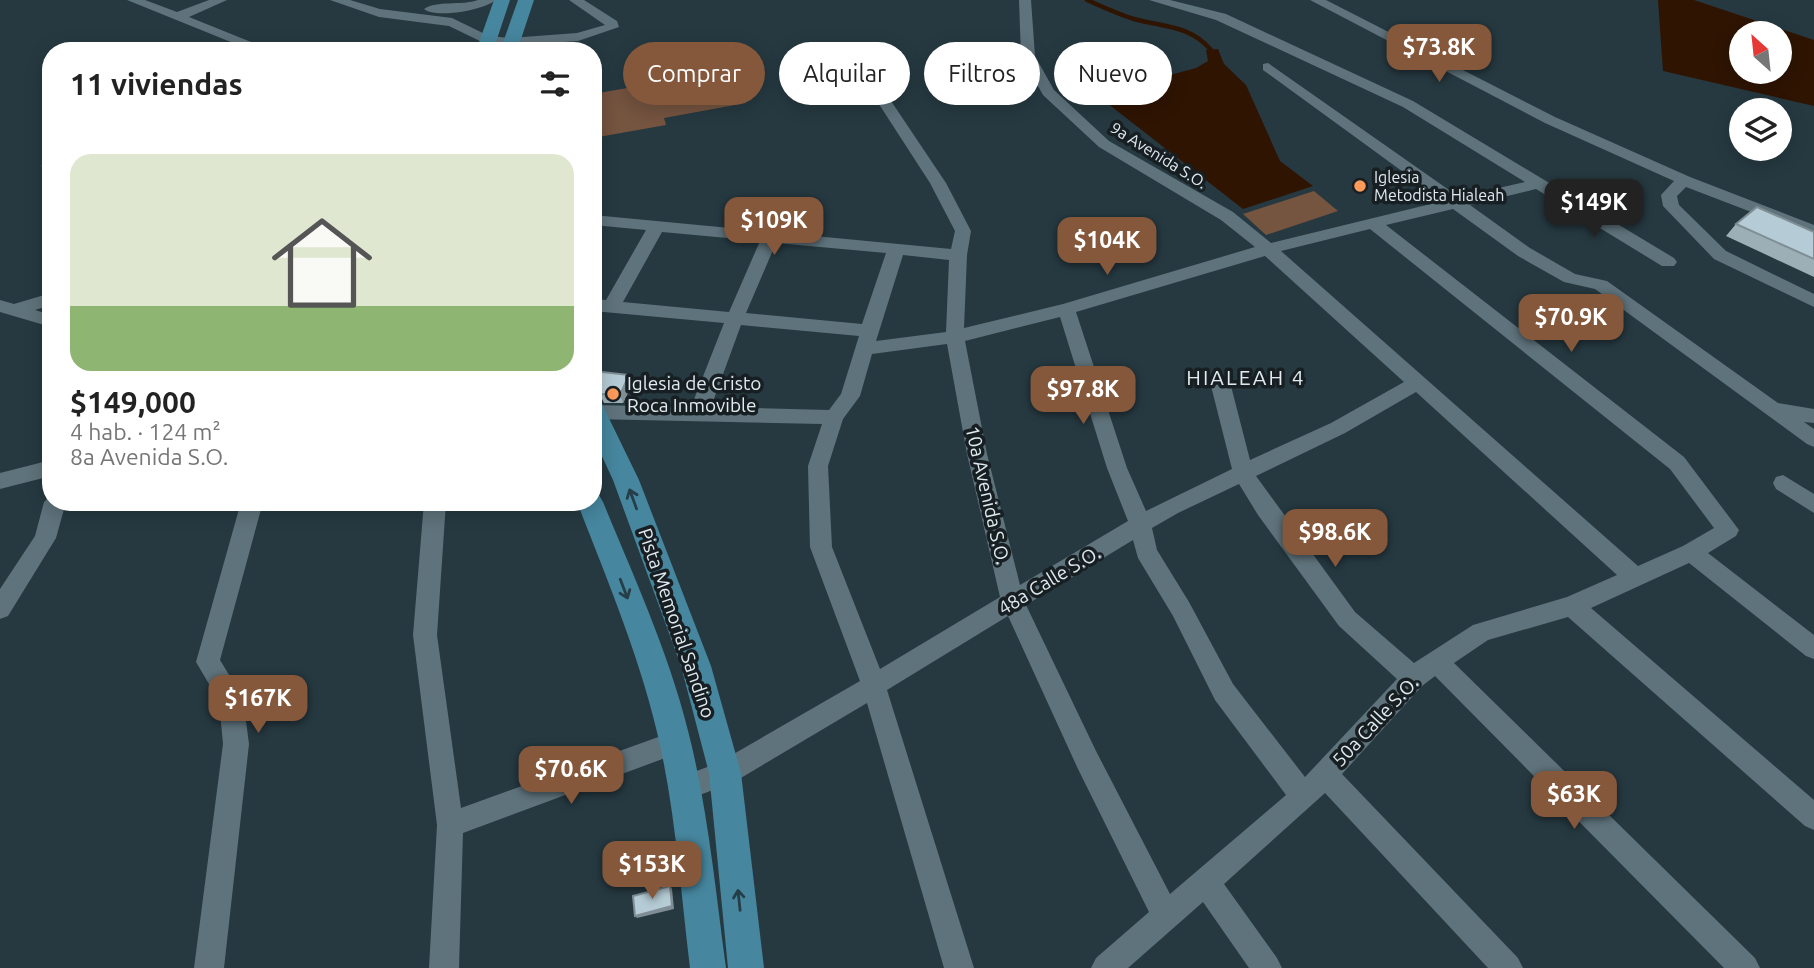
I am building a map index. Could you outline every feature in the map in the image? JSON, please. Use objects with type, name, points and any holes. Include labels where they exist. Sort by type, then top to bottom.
[{"type":"main road","points":[[486,42],[502,0]]},
{"type":"main road","points":[[511,42],[526,0]]},
{"type":"main road","name":"Pista Memorial Sandino","points":[[602,428],[626,480],[696,666],[725,773],[747,968]]},
{"type":"main road","name":"Pista Memorial Sandino","points":[[593,511],[651,660],[675,743],[684,788],[708,968]]},
{"type":"street","points":[[134,0],[242,42]]},
{"type":"street","points":[[176,17],[221,0]]},
{"type":"street","points":[[336,0],[379,13],[431,13],[470,7],[490,0]]},
{"type":"street","points":[[374,0],[431,13],[452,22],[481,42]]},
{"type":"street","points":[[544,42],[578,37],[611,27],[612,24],[575,0]]},
{"type":"street","name":"9a Avenida S.O.","points":[[1025,0],[1028,56],[1048,92],[1104,144],[1227,216],[1268,249],[1636,577]]},
{"type":"street","points":[[1155,0],[1213,14],[1378,88],[1668,262]]},
{"type":"street","points":[[1316,0],[1579,133],[1684,180],[1814,231]]},
{"type":"street","points":[[1268,67],[1524,251],[1570,278],[1601,285],[1814,439]]},
{"type":"street","name":"10a Avenida S.O.","points":[[887,105],[938,183],[963,231],[958,256],[956,337],[977,454],[1013,602],[1087,760],[1166,916]]},
{"type":"street","points":[[1684,180],[1669,195],[1671,206],[1720,255],[1814,300]]},
{"type":"street","points":[[657,226],[602,306],[734,320],[866,340],[956,337],[1066,309],[1268,249],[1539,183]]},
{"type":"street","points":[[602,221],[958,256]]},
{"type":"street","name":"50a Calle S.O.","points":[[1106,968],[1304,797],[1413,678],[1436,661],[1481,632],[1572,606],[1691,552],[1728,530],[1677,463],[1371,222]]},
{"type":"street","points":[[699,412],[734,320],[770,237]]},
{"type":"street","points":[[897,250],[850,396],[834,417],[818,466],[821,547],[874,686],[959,968]]},
{"type":"street","points":[[6,308],[42,301]]},
{"type":"street","points":[[6,308],[42,318]]},
{"type":"street","points":[[1066,309],[1117,468],[1141,526],[1146,552],[1181,610],[1224,692],[1304,797]]},
{"type":"street","name":"48a Calle S.O.","points":[[684,788],[725,773],[1170,507],[1338,428],[1419,382]]},
{"type":"street","points":[[1221,386],[1243,472],[1308,569],[1347,619],[1413,678]]},
{"type":"street","points":[[1770,409],[1814,416]]},
{"type":"street","points":[[602,411],[834,417]]},
{"type":"street","points":[[0,481],[42,470]]},
{"type":"street","points":[[1783,483],[1814,505]]},
{"type":"street","points":[[0,609],[45,538],[52,511]]},
{"type":"street","points":[[209,968],[236,744],[231,698],[208,662],[250,511]]},
{"type":"street","points":[[434,511],[425,635],[450,825],[444,968]]},
{"type":"street","points":[[1691,552],[1814,649]]},
{"type":"street","points":[[1572,606],[1814,817]]},
{"type":"street","points":[[1436,661],[1745,968]]},
{"type":"street","points":[[450,825],[675,743]]},
{"type":"street","points":[[1325,774],[1508,968]]},
{"type":"street","points":[[1206,882],[1267,968]]},
{"type":"shaded area","points":[[1658,0],[1694,0],[1757,21],[1729,21],[1729,84],[1792,84],[1792,33],[1814,40],[1814,106],[1792,101],[1792,98],[1779,98],[1663,71]]},
{"type":"shaded area","points":[[1218,49],[1224,64],[1246,85],[1280,161],[1313,186],[1243,209],[1110,105],[1172,105],[1172,74],[1196,68],[1208,61],[1206,50]]},
{"type":"shaded area","points":[[623,89],[623,105],[735,105],[664,118],[666,125],[602,136],[602,92]]},
{"type":"shaded area","points":[[1314,191],[1338,211],[1266,235],[1243,214]]},
{"type":"building","points":[[1757,207],[1814,232],[1814,259],[1736,224]]},
{"type":"building","points":[[602,372],[629,375],[620,395],[602,394]]},
{"type":"building","points":[[670,886],[672,906],[635,916],[633,896]]},
{"type":"waterway","points":[[1087,0],[1134,19],[1185,31],[1211,50]]},
{"type":"place","name":"Iglesia Metodista Hialeah","points":[[1360,186]]},
{"type":"place","name":"Iglesia de Cristo Roca Inmovible","points":[[613,394]]},
{"type":"district","name":"HIALEAH 4","points":[[1246,378]]}]
